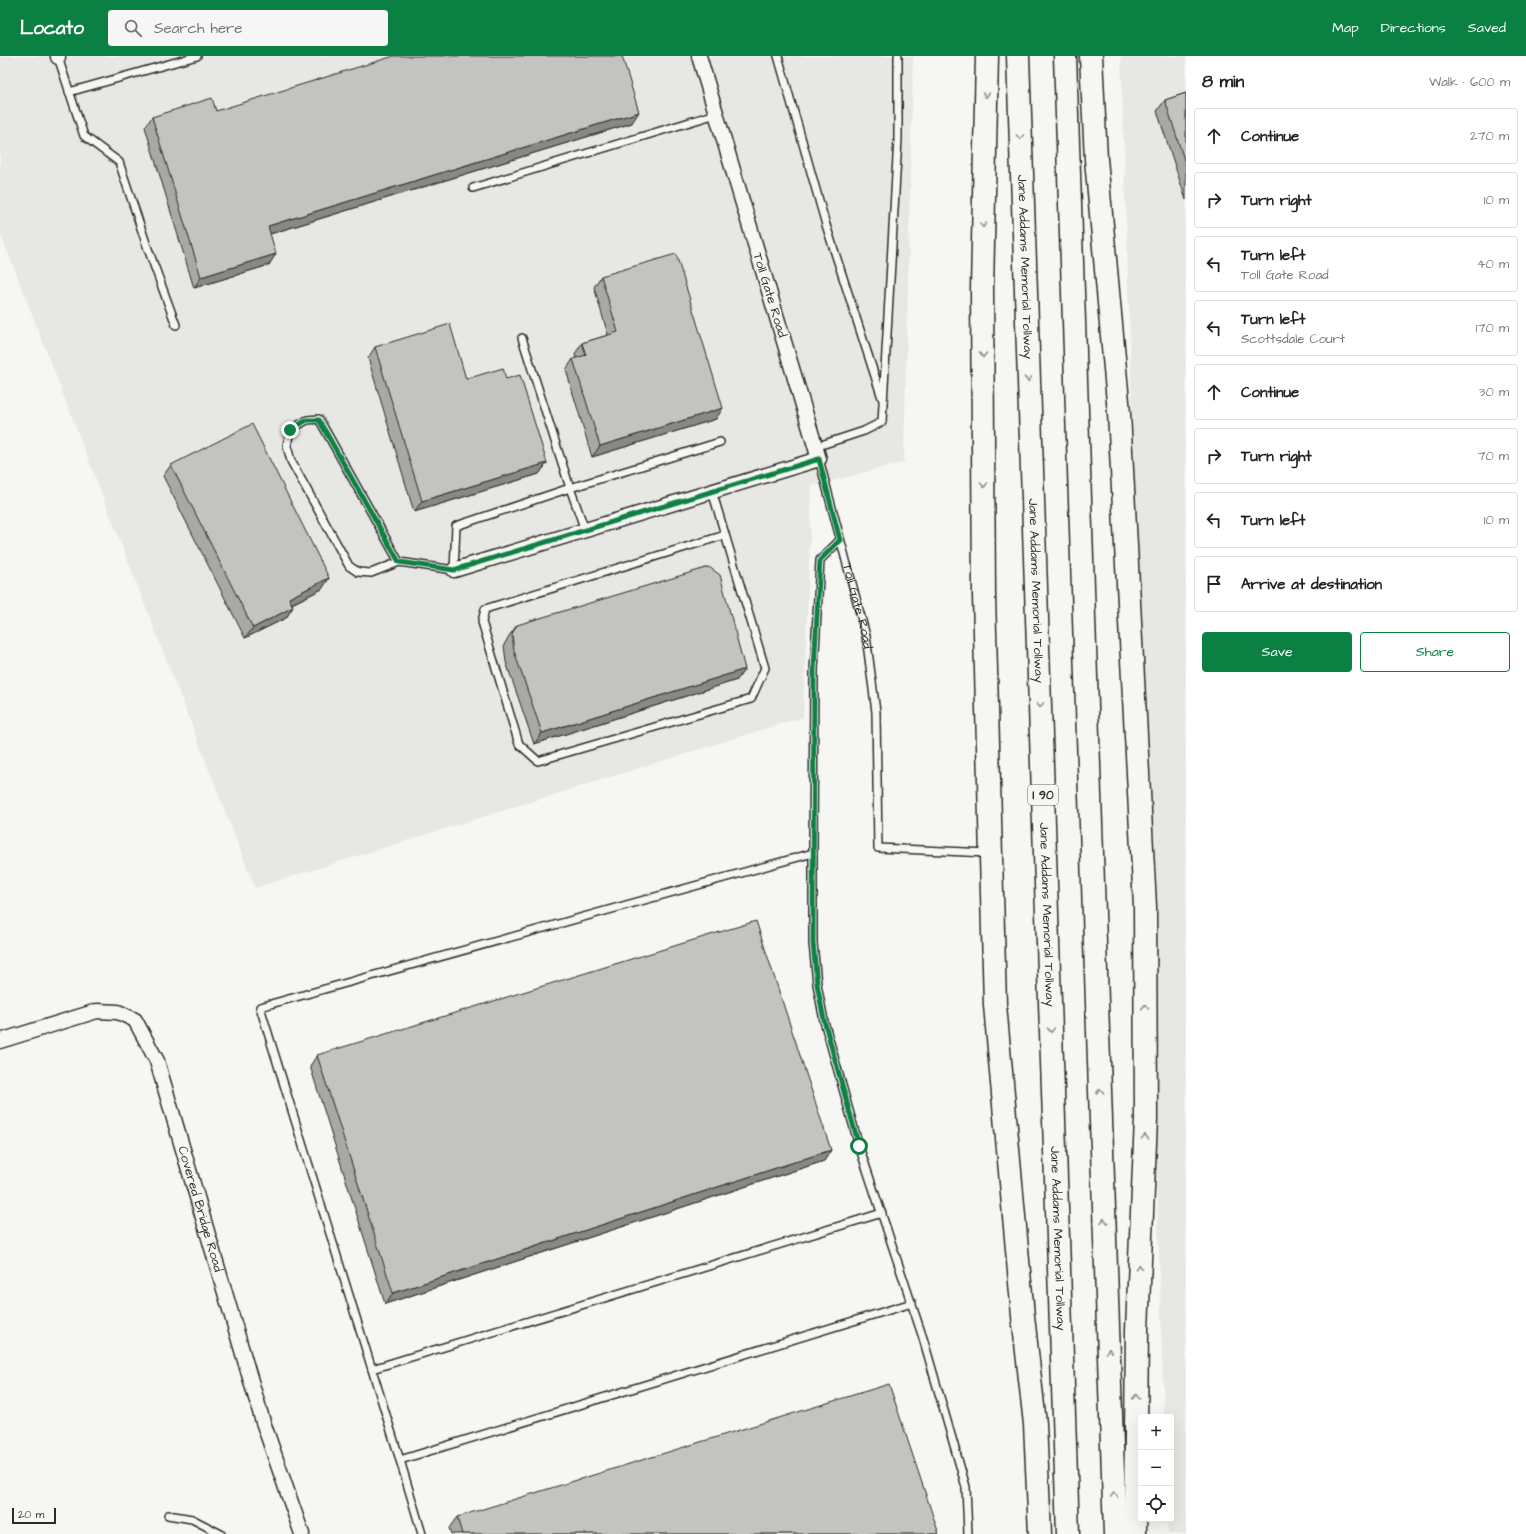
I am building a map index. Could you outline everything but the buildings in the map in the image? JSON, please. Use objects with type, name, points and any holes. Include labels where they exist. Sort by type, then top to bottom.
[{"type":"highway","points":[[987,56],[982,289],[984,596],[996,1005],[1023,1316],[1035,1424],[1040,1534]]},
{"type":"highway","name":"Jane Addams Memorial Tollway","points":[[1018,56],[1068,1534]]},
{"type":"highway","points":[[1065,56],[1115,1534]]},
{"type":"highway","points":[[1091,56],[1096,159],[1119,413],[1144,906],[1146,1119],[1136,1330],[1135,1534]]},
{"type":"street","name":"Toll Gate Road","points":[[699,56],[817,453]]},
{"type":"street","points":[[454,570],[712,491],[817,453]]},
{"type":"street","name":"Covered Bridge Road","points":[[0,1041],[98,1011],[118,1012],[134,1020],[157,1061],[263,1422],[302,1534]]},
{"type":"lane","points":[[58,56],[84,136],[119,162],[147,246],[176,325]]},
{"type":"lane","points":[[69,92],[196,56]]},
{"type":"lane","points":[[778,56],[826,225],[883,402]]},
{"type":"lane","points":[[817,453],[882,422],[898,138],[898,56]]},
{"type":"lane","points":[[474,188],[716,114]]},
{"type":"lane","points":[[522,338],[585,530]]},
{"type":"lane","points":[[399,562],[319,420],[307,420],[290,430],[287,446],[291,461],[349,566],[358,572],[371,573],[399,562],[454,570],[456,526],[570,488],[720,442]]},
{"type":"lane","name":"Toll Gate Road","points":[[817,453],[866,636],[876,712],[878,848],[992,853]]},
{"type":"lane","points":[[712,491],[765,668],[751,699],[538,761],[519,744],[482,622],[485,609],[725,535]]},
{"type":"lane","points":[[840,540],[820,560],[814,670],[813,943],[817,984],[824,1020],[859,1146],[923,1338],[966,1487],[968,1534]]},
{"type":"lane","points":[[422,1534],[260,1007],[813,853]]},
{"type":"lane","points":[[372,1369],[882,1213]]},
{"type":"lane","points":[[400,1460],[912,1304]]},
{"type":"lane","points":[[168,1515],[192,1519],[221,1534]]},
{"type":"shaded area","points":[[0,56],[913,56],[904,462],[812,486],[803,717],[255,888],[0,232]]},
{"type":"shaded area","points":[[1121,56],[1186,56],[1186,1534],[1168,1534],[1167,1522],[1174,1522],[1174,1414],[1164,1414]]},
{"type":"route","points":[[290,430],[307,420],[319,420],[399,562],[454,570],[819,459],[840,540],[820,560],[814,670],[813,943],[817,984],[824,1020],[859,1146]]}]
